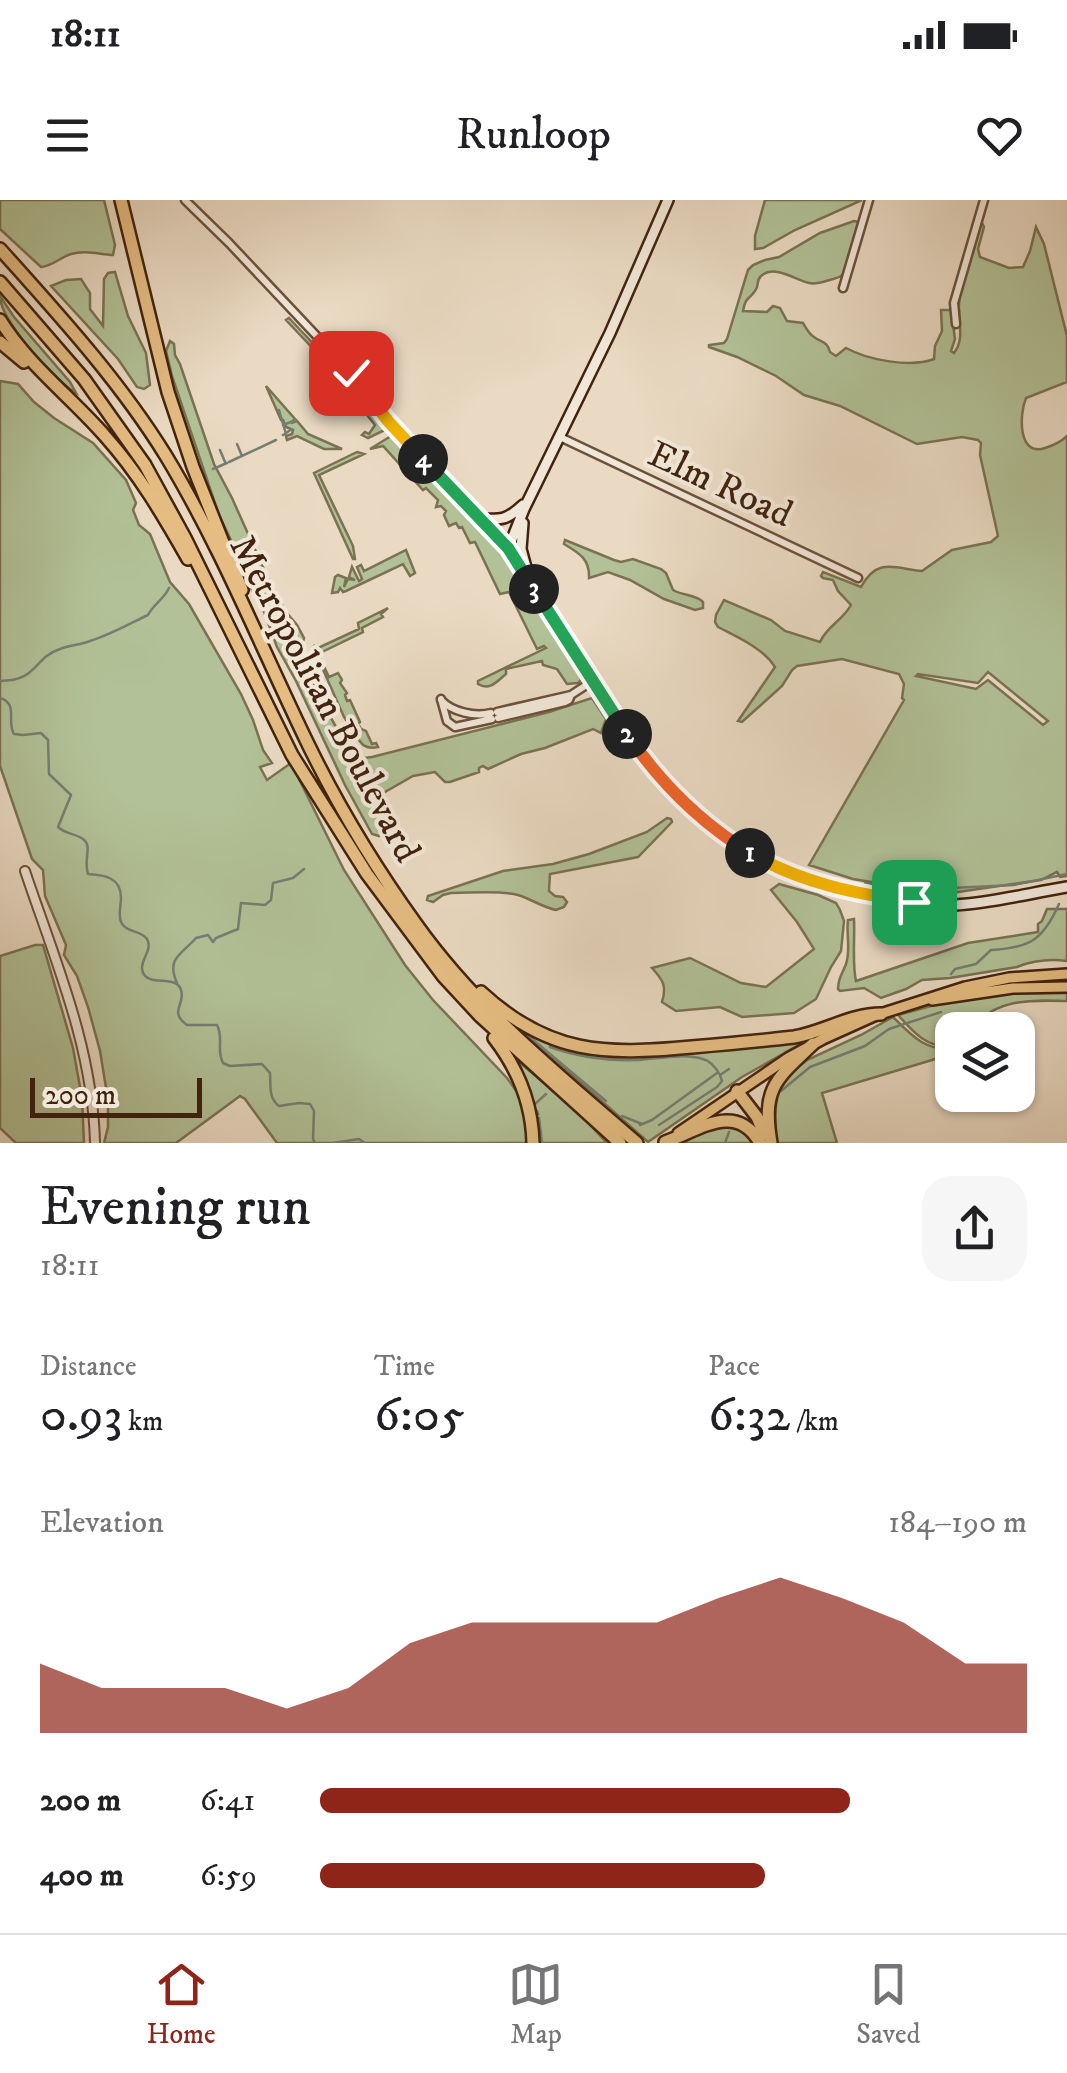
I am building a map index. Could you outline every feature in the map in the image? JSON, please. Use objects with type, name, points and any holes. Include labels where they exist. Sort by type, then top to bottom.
[{"type":"highway","points":[[121,200],[161,369],[192,467],[287,700]]},
{"type":"highway","name":"Metropolitan Boulevard","points":[[0,249],[102,365],[165,455],[308,746],[356,833],[418,928],[515,1036],[637,1143]]},
{"type":"highway","name":"Metropolitan Boulevard","points":[[0,282],[129,438],[186,538],[292,755],[344,840],[409,933],[509,1044],[620,1143]]},
{"type":"highway","points":[[0,320],[24,353],[102,431],[143,482],[226,624]]},
{"type":"highway","points":[[0,342],[70,400]]},
{"type":"highway","points":[[451,969],[530,1028],[564,1043],[608,1052],[800,1036],[858,1016],[881,1014]]},
{"type":"highway","points":[[461,995],[502,1048],[518,1076],[530,1113],[533,1143]]},
{"type":"highway","points":[[770,1143],[767,1113],[772,1090],[785,1070],[813,1044]]},
{"type":"highway","points":[[738,1091],[770,1143]]},
{"type":"highway","points":[[664,1142],[710,1122],[727,1120],[745,1126],[760,1143]]},
{"type":"main road","points":[[668,200],[508,548],[633,743],[687,804],[731,840],[786,871],[838,889],[940,905],[1067,886]]},
{"type":"main road","points":[[480,519],[505,519],[526,504]]},
{"type":"main road","points":[[526,504],[520,549],[530,583]]},
{"type":"main road","points":[[664,1142],[813,1044],[881,1014],[948,990],[994,980],[1067,974]]},
{"type":"main road","points":[[925,1000],[1013,988],[1067,987]]},
{"type":"street","points":[[185,200],[327,347],[411,446],[508,548]]},
{"type":"street","points":[[843,288],[869,200]]},
{"type":"street","points":[[956,324],[954,303],[984,200]]},
{"type":"street","name":"Elm Road","points":[[560,438],[858,578]]},
{"type":"street","points":[[494,715],[472,715],[446,706],[441,699],[447,721],[464,727],[571,694],[592,682]]},
{"type":"street","points":[[26,871],[82,1042],[95,1143]]},
{"type":"green space","points":[[0,200],[104,200],[115,245],[113,255],[76,253],[41,267],[0,229]]},
{"type":"green space","points":[[765,200],[862,200],[755,249]]},
{"type":"green space","points":[[859,222],[842,276],[812,283],[779,272],[767,273],[759,278],[743,311],[780,308],[787,321],[803,323],[836,356],[846,348],[901,363],[934,359],[942,331],[941,310],[951,310],[955,339],[951,351],[954,353],[957,348],[962,285],[979,224],[984,227],[978,249],[980,257],[1009,268],[1023,267],[1036,227],[1044,244],[1067,336],[1067,382],[1026,398],[1022,424],[1025,441],[1036,449],[1067,436],[1067,876],[1060,877],[1057,872],[1041,880],[931,892],[853,879],[809,865],[904,700],[904,684],[899,674],[842,659],[797,666],[782,686],[742,722],[738,721],[775,667],[757,649],[718,627],[716,615],[724,600],[771,620],[785,631],[820,642],[851,605],[833,580],[821,576],[823,572],[861,587],[867,577],[881,568],[922,571],[952,550],[991,542],[998,536],[978,440],[962,437],[917,444],[840,406],[804,395],[776,376],[709,347],[727,339],[748,270],[820,233]],"holes":[[[988,672],[1048,721],[1043,725],[988,680],[976,689],[916,676],[978,683]]]},
{"type":"green space","points":[[115,272],[128,316],[146,353],[150,385],[144,389],[137,387],[118,359],[51,286],[81,279],[90,293],[90,309],[103,326],[104,279]]},
{"type":"green space","points":[[0,296],[76,393],[30,349],[9,320]]},
{"type":"green space","points":[[289,318],[336,368],[385,430],[368,438],[362,435],[369,434],[375,425],[351,395],[347,396],[349,392],[321,359],[317,360],[319,355],[286,320]]},
{"type":"green space","points":[[170,341],[214,464],[270,583],[304,638],[300,653],[308,674],[356,759],[592,698],[606,719],[601,733],[593,729],[488,769],[483,766],[479,772],[450,782],[435,772],[413,776],[378,796],[385,812],[379,817],[383,831],[379,836],[372,834],[277,647],[219,515],[172,376],[166,351]]},
{"type":"green space","points":[[0,381],[18,384],[54,418],[93,443],[126,480],[136,503],[133,510],[139,525],[150,534],[170,582],[189,604],[241,694],[272,763],[260,767],[267,780],[291,763],[344,870],[405,965],[522,1099],[532,1143],[277,1143],[240,1096],[176,1143],[104,1143],[108,1100],[88,1007],[77,976],[64,955],[66,945],[45,896],[43,870],[32,859],[0,766]]},
{"type":"green space","points":[[266,386],[295,419],[291,423],[297,421],[308,434],[342,449],[324,449],[297,436],[287,440],[293,430],[281,420]]},
{"type":"green space","points":[[391,436],[501,551],[580,675],[578,683],[567,684],[557,669],[543,665],[542,661],[506,669],[506,674],[489,686],[478,684],[478,681],[546,648],[537,649],[509,592],[500,594],[475,542],[470,543],[462,527],[456,523],[449,526],[446,511],[436,507],[438,500],[426,488],[423,490],[383,446],[370,449]]},
{"type":"green space","points":[[357,452],[364,454],[319,475],[353,546],[353,559],[314,473]]},
{"type":"green space","points":[[565,540],[614,560],[633,559],[661,569],[673,590],[700,599],[703,608],[695,610],[664,599],[608,572],[589,578],[585,561],[564,544]]},
{"type":"green space","points":[[406,550],[415,573],[410,576],[403,564],[346,591],[340,588],[332,593],[338,575],[346,578],[344,587],[348,579],[355,580],[349,577],[352,567],[359,581],[362,579],[357,567],[361,565],[364,571]]},
{"type":"green space","points":[[388,608],[381,614],[383,617],[362,628],[363,632],[318,654],[329,677],[338,673],[342,680],[358,724],[378,747],[370,748],[361,743],[357,731],[344,717],[313,647],[359,629],[358,623]]},
{"type":"green space","points":[[667,818],[672,822],[638,857],[550,874],[549,891],[567,902],[556,910],[503,893],[451,893],[433,902],[427,900],[428,896],[503,871],[589,854],[647,832]]},
{"type":"green space","points":[[779,884],[836,903],[844,921],[841,951],[816,999],[794,1013],[742,1017],[720,1007],[676,1011],[662,1002],[663,984],[652,968],[690,958],[741,983],[766,987],[814,949],[771,890]]},
{"type":"green space","points":[[1047,909],[1067,909],[1067,961],[1042,961],[922,980],[881,998],[864,988],[838,989],[847,959],[848,920],[854,919],[856,981],[968,943],[1038,932]]},
{"type":"green space","points":[[43,945],[73,1048],[82,1098],[84,1143],[16,1143],[0,1128],[0,956]]},
{"type":"green space","points":[[1000,993],[1067,993],[1067,1001],[1027,1001],[990,1012],[935,1012],[935,1045],[915,1033],[898,1015],[953,1000]]},
{"type":"green space","points":[[893,1017],[919,1041],[935,1047],[935,1059],[822,1093],[837,1143],[776,1143],[771,1111],[782,1080],[807,1060]]},
{"type":"green space","points":[[512,1022],[592,1053],[803,1039],[804,1042],[742,1077],[648,1142]]},
{"type":"green space","points":[[510,1054],[581,1115],[607,1143],[535,1143],[533,1115],[538,1114],[532,1111]]},
{"type":"green space","points":[[727,1124],[745,1130],[755,1143],[683,1143],[704,1128]]},
{"type":"waterway","points":[[279,410],[286,434]]},
{"type":"waterway","points":[[283,425],[296,420]]},
{"type":"waterway","points":[[283,435],[292,429]]},
{"type":"waterway","points":[[229,462],[276,440]]},
{"type":"waterway","points":[[237,444],[242,456]]},
{"type":"waterway","points":[[220,450],[225,462]]},
{"type":"waterway","points":[[213,469],[227,463]]},
{"type":"waterway","points":[[0,681],[22,677],[51,653],[105,636],[148,615],[169,588]]},
{"type":"waterway","points":[[0,698],[11,709],[14,734],[41,733],[48,740],[49,774],[71,795],[58,827],[86,842],[88,874],[105,876],[118,886],[121,922],[144,936],[148,943],[142,965],[144,975],[178,985],[182,995],[178,1012],[187,1025],[217,1025],[223,1063],[262,1064],[270,1073],[275,1103],[310,1104],[314,1111],[315,1143]]},
{"type":"waterway","points":[[177,983],[174,962],[196,938],[208,935],[213,942],[238,929],[241,903],[265,905],[271,900],[273,883],[293,878],[304,869]]},
{"type":"waterway","points":[[952,888],[1014,885],[1067,874]]},
{"type":"waterway","points":[[865,883],[932,888]]},
{"type":"waterway","points":[[951,974],[955,969],[976,964],[991,950],[1034,940],[1059,904]]},
{"type":"waterway","points":[[781,1091],[810,1067],[865,1046],[889,1029],[935,1014]]},
{"type":"waterway","points":[[519,1028],[606,1101]]},
{"type":"waterway","points":[[550,1047],[616,1060],[695,1057],[708,1061],[720,1075]]},
{"type":"waterway","points":[[659,1125],[717,1087],[722,1081],[720,1075],[729,1069]]},
{"type":"waterway","points":[[640,1125],[717,1073]]},
{"type":"waterway","points":[[535,1104],[546,1094]]},
{"type":"waterway","points":[[622,1116],[642,1124]]},
{"type":"waterway","points":[[539,1118],[542,1143]]},
{"type":"waterway","points":[[725,1143],[729,1132]]},
{"type":"waterway","points":[[333,1143],[359,1139],[365,1143]]},
{"type":"route","points":[[351,373],[388,421],[508,548],[610,711],[657,773],[694,811],[742,848],[810,881],[914,902]]}]
